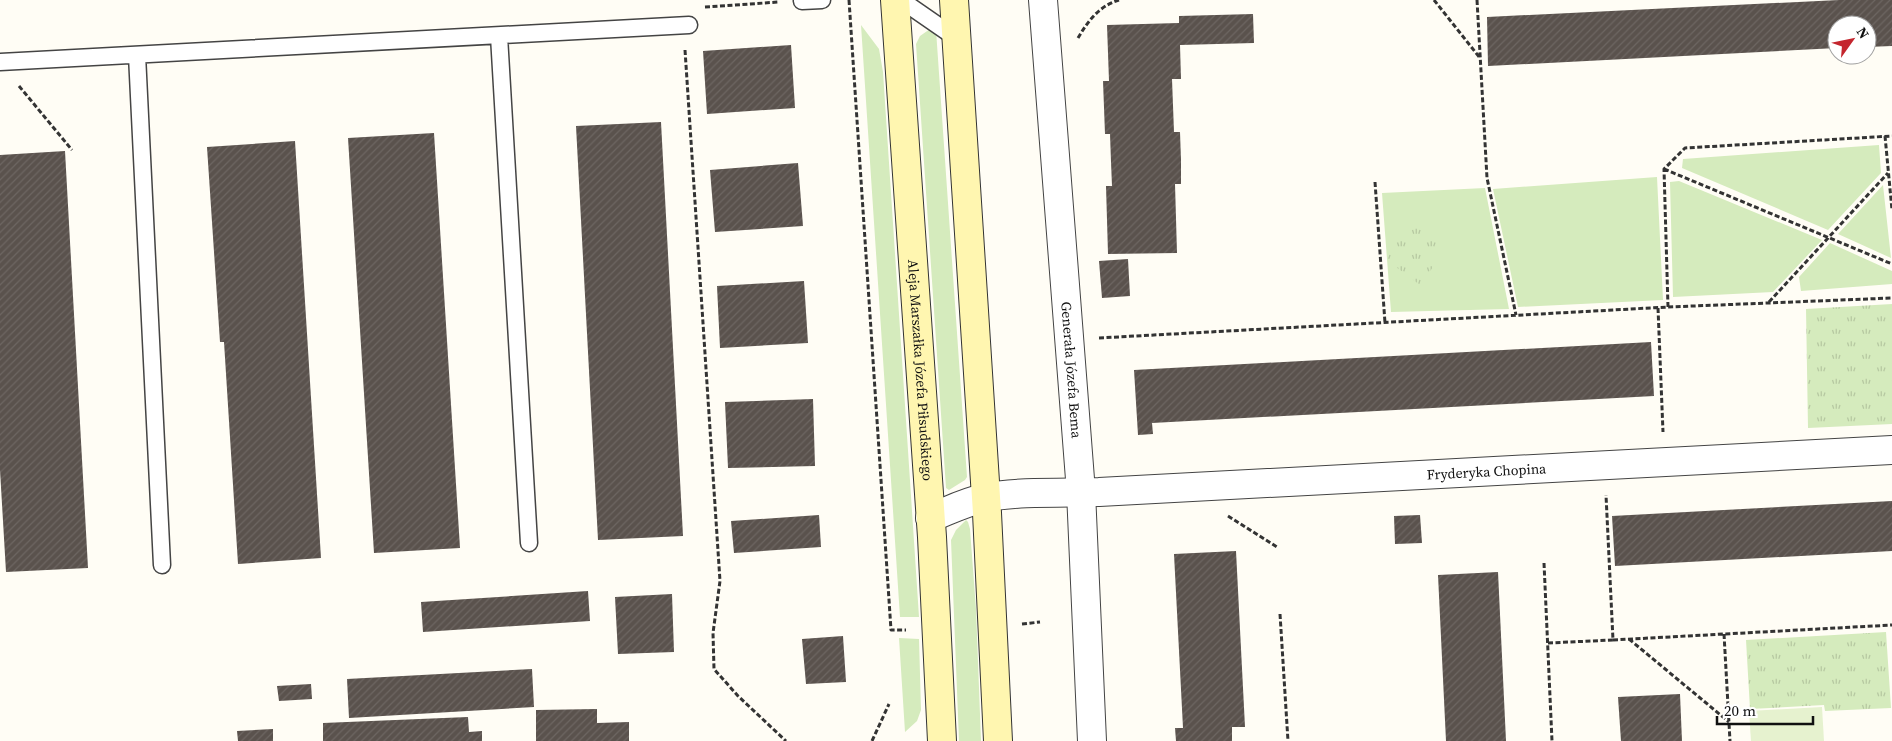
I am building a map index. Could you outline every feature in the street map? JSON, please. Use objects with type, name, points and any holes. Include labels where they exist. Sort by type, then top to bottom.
[{"type":"street","name":"Aleja Marszałka Józefa Piłsudskiego","points":[[895,0],[939,654],[942,741]]},
{"type":"street","points":[[954,0],[986,498],[998,741]]},
{"type":"street","name":"Generała Józefa Bema","points":[[1043,0],[1081,492],[1092,741]]},
{"type":"street","name":"Fryderyka Chopina","points":[[930,518],[970,502],[986,498],[1892,450]]},
{"type":"lane","points":[[802,1],[822,0]]},
{"type":"lane","points":[[901,0],[956,38]]},
{"type":"lane","points":[[0,62],[689,25]]},
{"type":"lane","points":[[499,36],[529,543]]},
{"type":"lane","points":[[137,55],[162,565]]},
{"type":"path","points":[[849,0],[891,630]]},
{"type":"path","points":[[1434,0],[1481,60]]},
{"type":"path","points":[[1477,0],[1487,178],[1516,315]]},
{"type":"path","points":[[697,7],[802,1]]},
{"type":"path","points":[[684,46],[720,581],[713,633],[714,669],[738,696],[786,741]]},
{"type":"path","points":[[18,84],[72,150]]},
{"type":"path","points":[[1885,136],[1892,210]]},
{"type":"path","points":[[1668,307],[1664,168],[1685,148],[1892,136]]},
{"type":"path","points":[[1664,168],[1892,264]]},
{"type":"path","points":[[1769,302],[1888,173]]},
{"type":"path","points":[[1375,182],[1385,323]]},
{"type":"path","points":[[1098,338],[1668,307],[1892,298]]},
{"type":"path","points":[[1658,308],[1664,462]]},
{"type":"path","points":[[1606,494],[1613,640]]},
{"type":"path","points":[[1224,514],[1276,547]]},
{"type":"path","points":[[1544,563],[1552,741]]},
{"type":"path","points":[[1280,614],[1288,741]]},
{"type":"path","points":[[1548,643],[1892,626]]},
{"type":"path","points":[[1724,634],[1730,741]]},
{"type":"path","points":[[1629,639],[1729,722]]},
{"type":"path","points":[[872,741],[889,704]]},
{"type":"green space","points":[[861,25],[879,49],[883,72],[919,617],[900,617]]},
{"type":"green space","points":[[930,29],[936,30],[967,477],[949,490],[946,488],[916,44],[920,36]]},
{"type":"green space","points":[[1879,145],[1881,173],[1828,230],[1682,168],[1683,159]]},
{"type":"green space","points":[[1657,177],[1663,300],[1518,307],[1493,189]]},
{"type":"green space","points":[[1679,181],[1822,240],[1773,292],[1673,297],[1670,182]]},
{"type":"green space","points":[[1883,185],[1891,258],[1838,234]]},
{"type":"green space","points":[[1485,188],[1509,309],[1391,312],[1382,193]]},
{"type":"green space","points":[[1411,216],[1449,245],[1420,285],[1388,261],[1387,243]]},
{"type":"green space","points":[[1830,243],[1892,271],[1892,284],[1801,291],[1799,277]]},
{"type":"green space","points":[[1892,304],[1892,424],[1808,428],[1806,309]]},
{"type":"green space","points":[[966,520],[970,529],[976,609],[981,741],[959,741],[951,540],[956,530]]},
{"type":"green space","points":[[1886,632],[1891,708],[1825,711],[1824,705],[1750,709],[1746,640]]},
{"type":"green space","points":[[899,638],[919,639],[921,710],[917,721],[905,732]]},
{"type":"green space","points":[[1822,707],[1824,741],[1751,741],[1749,711]]},
{"type":"building","points":[[1839,0],[1892,0],[1892,46],[1877,47],[1877,15],[1827,15],[1827,49],[1488,66],[1487,17]]},
{"type":"building","points":[[1253,14],[1254,43],[1180,45],[1181,79],[1172,79],[1174,132],[1180,132],[1181,160],[1181,184],[1175,184],[1177,253],[1108,254],[1106,186],[1112,186],[1110,134],[1105,134],[1103,81],[1109,81],[1107,25],[1179,23],[1179,16]]},
{"type":"building","points":[[791,45],[795,108],[707,114],[703,51]]},
{"type":"building","points":[[661,122],[683,536],[598,540],[576,126]]},
{"type":"building","points":[[434,133],[460,548],[374,553],[348,138]]},
{"type":"building","points":[[295,141],[321,558],[238,564],[224,342],[220,342],[207,147]]},
{"type":"building","points":[[65,151],[88,568],[6,572],[0,470],[0,155]]},
{"type":"building","points":[[798,163],[803,226],[715,232],[710,170]]},
{"type":"building","points":[[1128,259],[1130,296],[1102,298],[1099,261]]},
{"type":"building","points":[[804,281],[808,343],[720,348],[717,286]]},
{"type":"building","points":[[1651,342],[1654,396],[1152,423],[1153,434],[1138,435],[1134,370]]},
{"type":"building","points":[[813,399],[815,466],[728,468],[725,402]]},
{"type":"building","points":[[1892,501],[1892,551],[1615,566],[1612,516]]},
{"type":"building","points":[[819,515],[821,547],[734,553],[731,521]]},
{"type":"building","points":[[1420,515],[1422,543],[1395,544],[1394,516]]},
{"type":"building","points":[[1236,551],[1245,727],[1232,727],[1232,741],[1176,741],[1175,728],[1183,728],[1174,554]]},
{"type":"building","points":[[1498,572],[1506,741],[1446,741],[1438,575]]},
{"type":"building","points":[[588,591],[590,621],[423,632],[421,602]]},
{"type":"building","points":[[672,594],[674,652],[618,654],[615,597]]},
{"type":"building","points":[[843,636],[846,682],[806,684],[802,639]]},
{"type":"building","points":[[532,669],[534,707],[349,718],[347,679]]},
{"type":"building","points":[[311,684],[312,699],[279,701],[277,686]]},
{"type":"building","points":[[1680,694],[1682,741],[1621,741],[1618,697]]},
{"type":"building","points":[[597,709],[597,723],[629,722],[629,741],[536,741],[536,710]]},
{"type":"building","points":[[468,717],[469,732],[482,731],[482,741],[323,741],[323,723]]},
{"type":"building","points":[[273,729],[273,741],[238,741],[237,731]]}]
